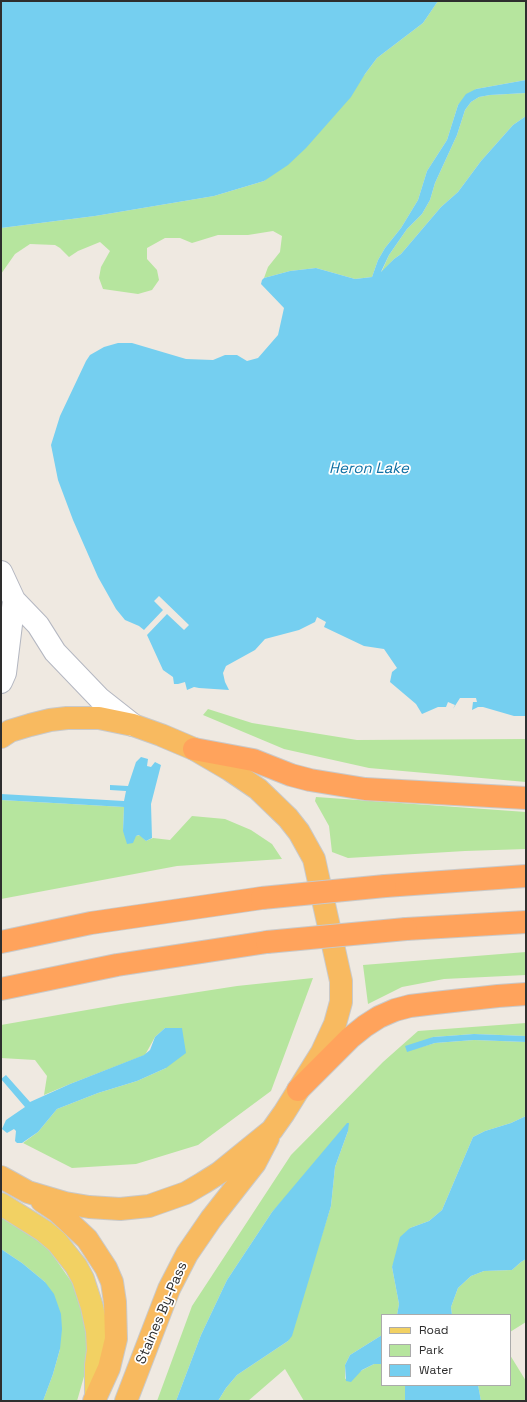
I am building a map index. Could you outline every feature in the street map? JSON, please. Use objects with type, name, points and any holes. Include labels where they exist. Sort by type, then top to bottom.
[{"type":"highway","points":[[1,737],[10,731],[50,720],[67,718],[99,718],[133,725],[194,749],[230,770],[258,789],[288,818],[299,832],[314,859],[341,981],[341,1002],[335,1024],[322,1052],[272,1130],[203,1184],[186,1193],[149,1206],[120,1209],[89,1207],[65,1203],[28,1192]]},
{"type":"highway","points":[[194,749],[253,760],[291,775],[310,780],[365,788],[526,798]]},
{"type":"highway","points":[[1,942],[91,923],[262,898],[386,886],[526,876]]},
{"type":"highway","points":[[1,990],[117,965],[267,942],[406,928],[526,922]]},
{"type":"highway","points":[[298,1090],[350,1038],[379,1017],[395,1010],[410,1006],[526,994]]},
{"type":"highway","name":"Staines By-Pass","points":[[126,1401],[169,1289],[187,1254],[211,1219],[255,1163],[272,1130]]},
{"type":"highway","points":[[1,1177],[57,1211],[87,1239],[106,1268],[112,1282],[116,1309],[116,1339],[109,1368],[95,1398]]},
{"type":"main road","points":[[1,572],[14,600],[38,625],[55,652],[100,699],[133,725]]},
{"type":"main road","points":[[1,682],[5,673],[14,600]]},
{"type":"main road","points":[[1,1204],[44,1231],[58,1242],[76,1266],[83,1279],[92,1307],[97,1331],[98,1350],[95,1398]]},
{"type":"green space","points":[[438,1],[526,1],[526,80],[476,89],[458,105],[447,140],[427,171],[418,200],[401,228],[385,248],[378,260],[372,277],[355,279],[316,268],[290,271],[264,278],[268,267],[280,252],[282,236],[273,231],[248,235],[218,235],[192,243],[180,238],[165,238],[147,248],[147,259],[157,270],[159,280],[152,290],[138,294],[103,289],[99,278],[101,267],[110,251],[100,242],[78,251],[69,257],[55,245],[30,244],[15,254],[1,274],[1,228],[95,216],[214,196],[264,181],[365,74],[377,58],[423,23]]},
{"type":"green space","points":[[526,93],[526,116],[513,125],[481,161],[458,192],[441,207],[401,254],[381,273],[389,255],[407,229],[422,214],[430,200],[435,183],[457,135],[465,110],[471,102],[479,97],[490,95]]},
{"type":"green space","points":[[208,709],[252,723],[357,740],[526,739],[526,782],[369,768],[284,749],[203,715]]},
{"type":"green space","points":[[316,797],[526,812],[526,849],[348,858],[332,852],[329,826],[315,801]]},
{"type":"green space","points":[[1,800],[124,807],[123,831],[136,836],[140,835],[146,841],[153,838],[170,840],[192,816],[225,819],[251,830],[272,844],[282,859],[177,866],[1,899]]},
{"type":"green space","points":[[526,952],[526,975],[444,979],[402,987],[368,1004],[363,965]]},
{"type":"green space","points":[[313,978],[271,1091],[198,1145],[136,1164],[72,1168],[23,1143],[38,1132],[57,1109],[98,1093],[137,1081],[166,1068],[165,1028],[155,1037],[145,1055],[44,1095],[47,1076],[35,1060],[1,1058],[1,1025],[237,986]]},
{"type":"green space","points":[[526,1023],[526,1036],[474,1034],[433,1037],[407,1051],[435,1043],[474,1040],[526,1042],[526,1116],[473,1137],[442,1210],[429,1221],[410,1228],[392,1267],[399,1304],[397,1314],[381,1314],[381,1336],[350,1355],[345,1365],[345,1379],[374,1364],[381,1364],[381,1386],[405,1386],[405,1401],[304,1401],[285,1369],[248,1401],[218,1401],[226,1388],[237,1375],[288,1341],[331,1206],[335,1167],[348,1131],[272,1212],[227,1280],[201,1335],[176,1401],[157,1401],[192,1306],[291,1155],[383,1062],[418,1031]]},
{"type":"green space","points":[[1,1217],[45,1244],[73,1284],[87,1327],[87,1366],[77,1401],[43,1401],[60,1349],[45,1282],[22,1263],[1,1249]]},
{"type":"green space","points":[[526,1259],[526,1322],[511,1331],[511,1314],[452,1314],[451,1307],[458,1288],[471,1276],[484,1271],[512,1270]]},
{"type":"green space","points":[[511,1357],[526,1381],[526,1401],[481,1401],[478,1386],[511,1386]]},
{"type":"water","points":[[1,1],[438,1],[423,23],[377,58],[351,97],[306,148],[288,165],[264,181],[214,196],[95,216],[1,228]]},
{"type":"water","name":"Heron Lake","points":[[526,80],[526,93],[490,95],[479,97],[471,102],[465,110],[457,135],[435,183],[430,200],[422,214],[407,229],[389,255],[381,272],[401,254],[441,207],[458,192],[481,161],[513,125],[526,116],[526,716],[514,716],[483,707],[478,707],[472,710],[473,702],[477,702],[476,698],[460,698],[453,709],[455,705],[448,702],[446,707],[438,707],[422,714],[416,704],[390,682],[392,672],[397,668],[384,649],[364,646],[324,627],[326,622],[317,617],[315,622],[299,630],[265,639],[255,650],[226,666],[223,673],[229,690],[194,687],[187,690],[185,682],[174,684],[173,677],[163,670],[147,635],[167,614],[184,630],[189,625],[159,596],[154,601],[163,610],[144,630],[139,626],[125,620],[116,609],[98,577],[73,520],[58,480],[51,445],[60,416],[86,361],[90,355],[104,347],[118,343],[132,343],[186,359],[213,360],[225,355],[237,355],[247,361],[258,358],[278,335],[284,308],[261,284],[262,280],[264,278],[290,271],[316,268],[355,279],[372,277],[378,260],[385,248],[401,228],[418,200],[427,171],[447,140],[458,105],[466,94],[476,89]]},
{"type":"water","points":[[141,757],[148,759],[147,766],[151,767],[155,762],[161,765],[151,804],[152,838],[146,841],[139,835],[136,836],[133,843],[127,844],[123,831],[124,807],[1,800],[1,794],[124,801],[126,791],[110,790],[110,785],[128,786],[136,762]]},
{"type":"water","points":[[165,1028],[182,1028],[186,1053],[166,1068],[137,1081],[98,1093],[57,1109],[38,1132],[22,1143],[17,1143],[15,1141],[16,1131],[14,1129],[7,1133],[2,1129],[6,1120],[25,1107],[1,1079],[6,1075],[30,1102],[70,1084],[144,1055],[150,1050],[155,1037]]},
{"type":"water","points":[[474,1034],[526,1036],[526,1042],[474,1040],[435,1043],[407,1052],[405,1046],[433,1037]]},
{"type":"water","points":[[526,1116],[526,1259],[512,1270],[484,1271],[471,1276],[458,1288],[451,1307],[452,1314],[397,1314],[399,1304],[392,1267],[400,1237],[410,1228],[429,1221],[442,1210],[473,1137],[485,1131],[511,1123]]},
{"type":"water","points":[[347,1123],[349,1123],[348,1131],[335,1167],[331,1206],[292,1336],[288,1341],[237,1375],[226,1388],[218,1401],[176,1401],[201,1335],[227,1280],[272,1212]]},
{"type":"water","points":[[1,1249],[22,1263],[45,1282],[54,1294],[61,1314],[62,1329],[60,1349],[43,1401],[1,1401]]},
{"type":"water","points":[[381,1336],[381,1364],[374,1364],[362,1370],[351,1382],[346,1381],[345,1365],[350,1355]]},
{"type":"water","points":[[405,1386],[478,1386],[481,1401],[405,1401]]}]
